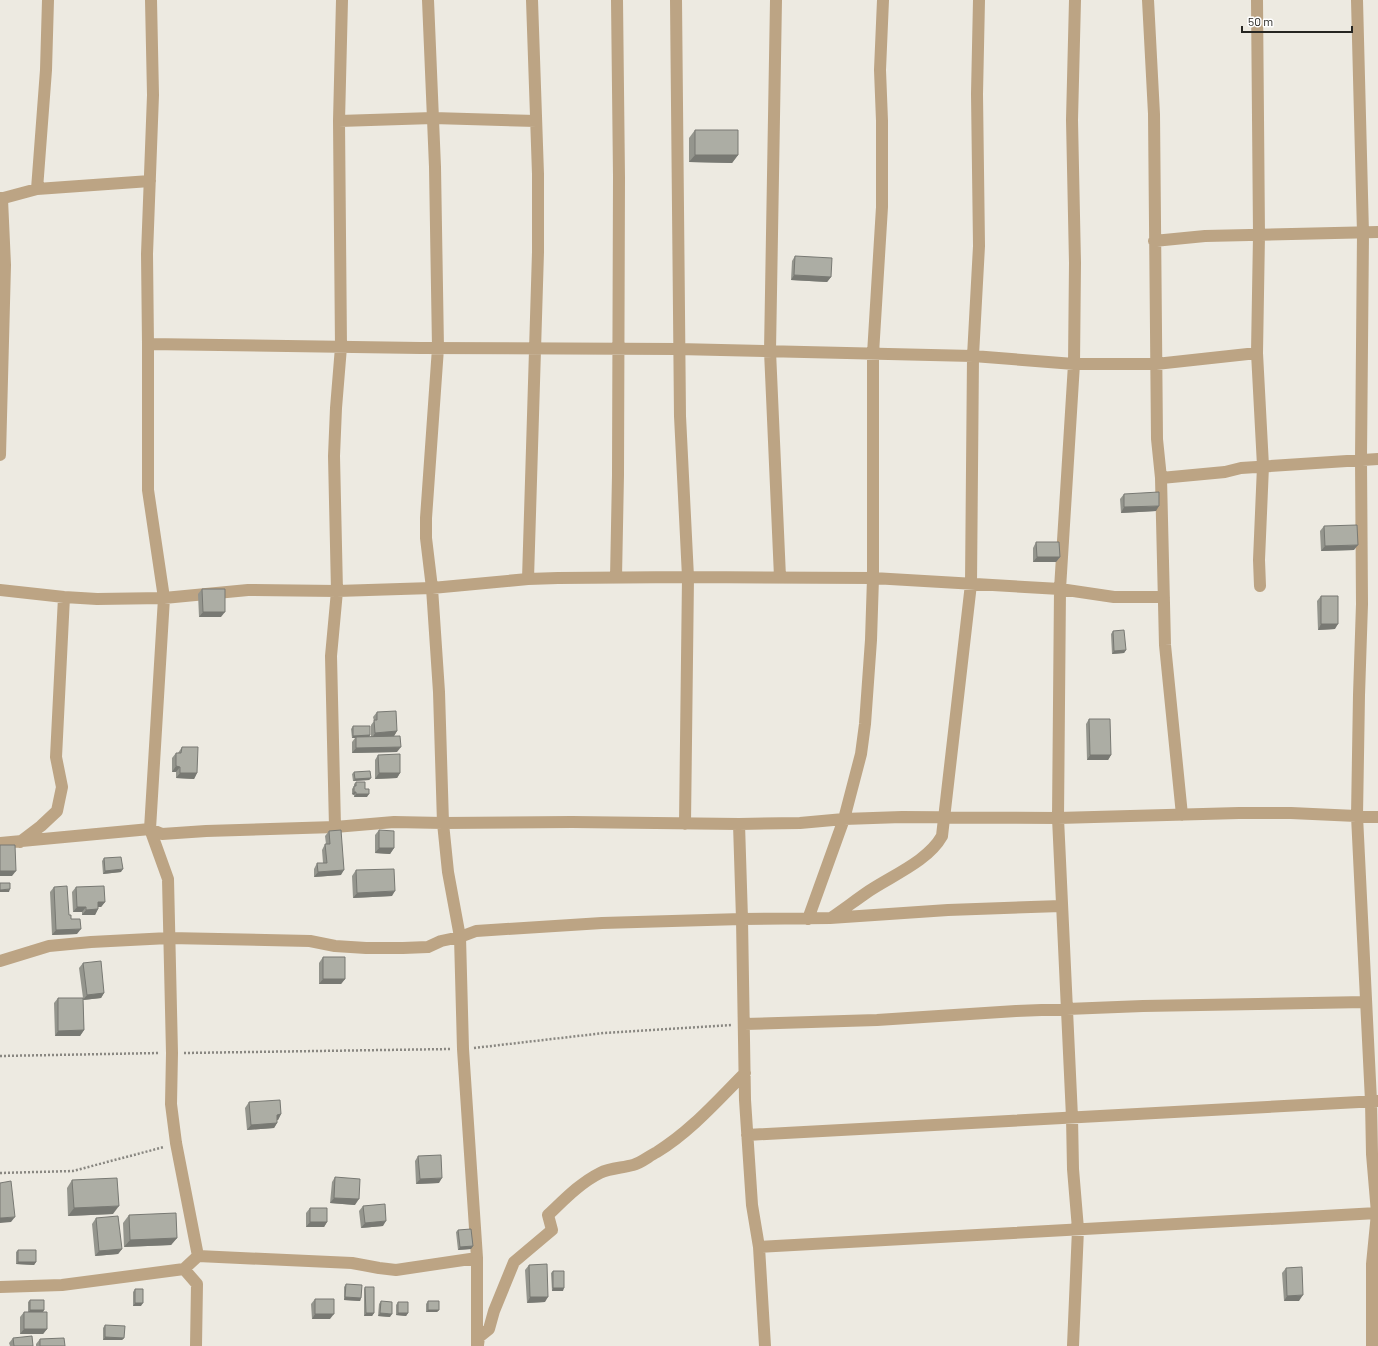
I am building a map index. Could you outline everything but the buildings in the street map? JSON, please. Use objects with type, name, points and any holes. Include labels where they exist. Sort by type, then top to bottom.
[{"type":"street","points":[[37,189],[46,70],[48,0]]},
{"type":"street","points":[[151,0],[153,95],[147,254],[148,490],[164,598],[150,829],[168,879],[172,1104],[176,1143],[198,1256]]},
{"type":"street","points":[[335,827],[331,656],[337,591],[334,456],[341,347],[340,121],[342,0]]},
{"type":"street","points":[[428,0],[433,118],[438,348],[426,518],[426,538],[432,588],[439,692],[443,823],[448,872],[460,937],[463,1049],[477,1258],[477,1346]]},
{"type":"street","points":[[528,579],[538,252],[538,174],[532,0]]},
{"type":"street","points":[[616,578],[618,475],[617,348],[619,177],[617,0]]},
{"type":"street","points":[[676,0],[678,349],[681,448],[688,577],[685,824]]},
{"type":"street","points":[[776,0],[770,351],[780,578]]},
{"type":"street","points":[[808,919],[844,819],[861,754],[872,640],[873,354],[882,207],[882,121],[880,70],[883,0]]},
{"type":"street","points":[[830,918],[869,891],[926,856],[937,845],[942,836],[971,584],[973,356],[979,246],[979,0]]},
{"type":"street","points":[[1073,1346],[1078,1229],[1073,1169],[1072,1117],[1058,818],[1060,589],[1074,364],[1075,263],[1072,120],[1075,0]]},
{"type":"street","points":[[1148,0],[1154,114],[1157,439],[1161,478],[1165,645],[1182,815]]},
{"type":"street","points":[[1257,0],[1259,235],[1258,353],[1263,466],[1258,560],[1260,586]]},
{"type":"street","points":[[1357,0],[1363,233],[1361,459],[1362,604],[1357,816],[1366,1002],[1375,1101],[1372,1154],[1376,1213],[1372,1264],[1372,1346]]},
{"type":"street","points":[[340,121],[433,118],[536,121]]},
{"type":"street","points":[[0,455],[4,266],[0,199],[37,189],[150,181]]},
{"type":"street","points":[[1154,240],[1205,236],[1378,232]]},
{"type":"street","points":[[148,344],[438,348],[678,349],[973,356],[1074,364],[1156,364],[1258,353]]},
{"type":"street","points":[[1161,478],[1225,472],[1241,468],[1263,466],[1378,459]]},
{"type":"street","points":[[0,590],[97,599],[164,598],[248,590],[337,591],[432,588],[528,579],[688,577],[873,578],[1060,589],[1114,597],[1164,597]]},
{"type":"street","points":[[20,842],[41,826],[57,811],[62,787],[56,757],[64,597]]},
{"type":"street","points":[[0,843],[150,829],[162,834],[206,831],[335,827],[394,822],[738,824],[800,823],[844,819],[944,816],[1058,818],[1239,813],[1378,817]]},
{"type":"street","points":[[738,824],[742,919],[745,1100],[752,1205],[759,1247],[765,1346]]},
{"type":"street","points":[[0,961],[49,946],[91,942],[169,938],[310,941],[335,946],[403,948],[428,947],[440,941],[460,937],[476,931],[602,923],[742,919],[808,919],[948,910],[1062,906]]},
{"type":"street","points":[[744,1024],[877,1020],[1067,1009],[1216,1004],[1366,1002]]},
{"type":"street","points":[[477,1346],[479,1337],[489,1329],[494,1311],[508,1280],[514,1262],[552,1230],[548,1215],[565,1198],[591,1179],[601,1173],[634,1165],[658,1151],[682,1134],[705,1114],[745,1073]]},
{"type":"street","points":[[747,1135],[1375,1101]]},
{"type":"street","points":[[759,1247],[1376,1213]]},
{"type":"street","points":[[0,1287],[62,1285],[184,1269],[198,1256],[352,1263],[396,1270],[477,1258]]},
{"type":"street","points":[[184,1269],[197,1284],[196,1346]]},
{"type":"path","points":[[0,1056],[463,1049],[604,1033],[744,1024]]},
{"type":"path","points":[[0,1173],[73,1171],[176,1143]]}]
